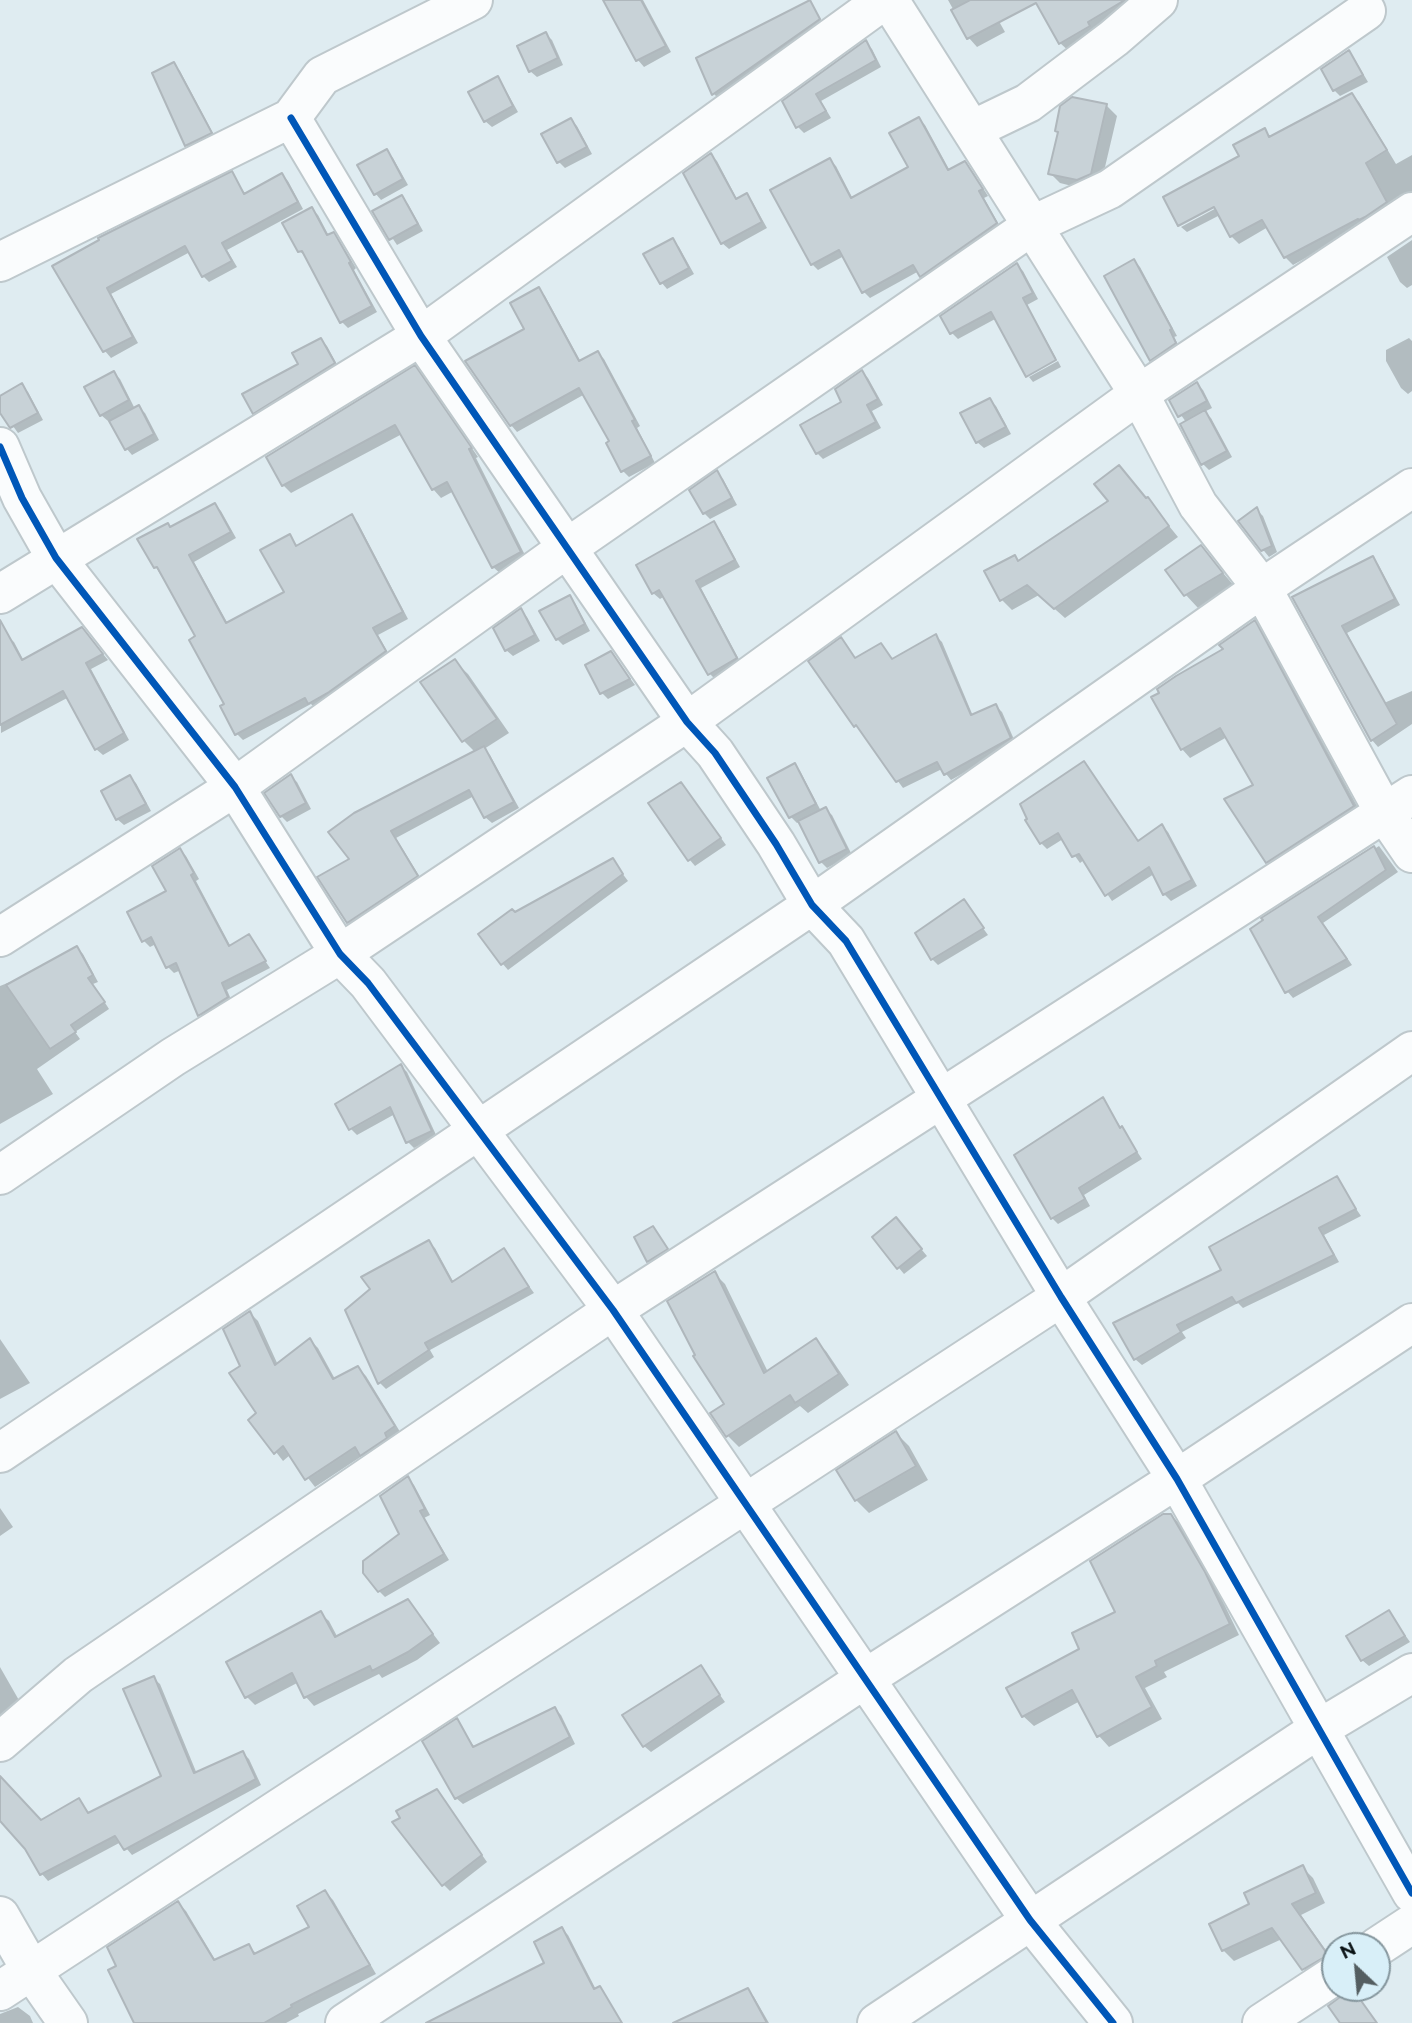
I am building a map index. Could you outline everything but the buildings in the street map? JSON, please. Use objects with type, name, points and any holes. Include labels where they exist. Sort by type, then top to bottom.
[{"type":"street","points":[[0,262],[291,118],[322,76],[473,0]]},
{"type":"street","points":[[0,594],[421,336],[884,0]]},
{"type":"street","points":[[890,0],[1139,394],[1198,505],[1262,589],[1398,804],[1412,853]]},
{"type":"street","points":[[972,130],[1028,103],[1114,38],[1158,0]]},
{"type":"street","points":[[0,937],[234,787],[566,548],[1033,225],[1110,189],[1366,12]]},
{"type":"street","points":[[291,118],[421,336],[687,722],[715,753],[776,844],[812,905],[846,941],[939,1099],[1177,1479],[1317,1730],[1412,1893]]},
{"type":"street","points":[[0,1175],[173,1057],[340,954],[687,722],[1139,394],[1412,212]]},
{"type":"street","points":[[0,447],[22,498],[56,558],[234,787],[340,954],[368,983],[612,1310],[1030,1920],[1113,2023]]},
{"type":"street","points":[[0,1453],[812,905],[1262,589],[1412,488]]},
{"type":"street","points":[[0,1742],[78,1675],[612,1310],[1398,804]]},
{"type":"street","points":[[0,1991],[1061,1297],[1412,1051]]},
{"type":"street","points":[[345,2023],[866,1678],[1177,1479],[1412,1323]]},
{"type":"street","points":[[877,2023],[1317,1730],[1412,1673]]},
{"type":"street","points":[[0,1916],[31,1970],[68,2023]]},
{"type":"street","points":[[1391,1938],[1412,1924]]},
{"type":"street","points":[[1262,2023],[1321,1984]]},
{"type":"cycle path","points":[[291,118],[421,336],[687,722],[715,753],[776,844],[812,905],[846,941],[1061,1297],[1177,1479],[1412,1893]]},
{"type":"cycle path","points":[[0,447],[22,498],[56,558],[235,787],[340,954],[368,983],[613,1310],[1030,1920],[1113,2023]]}]
